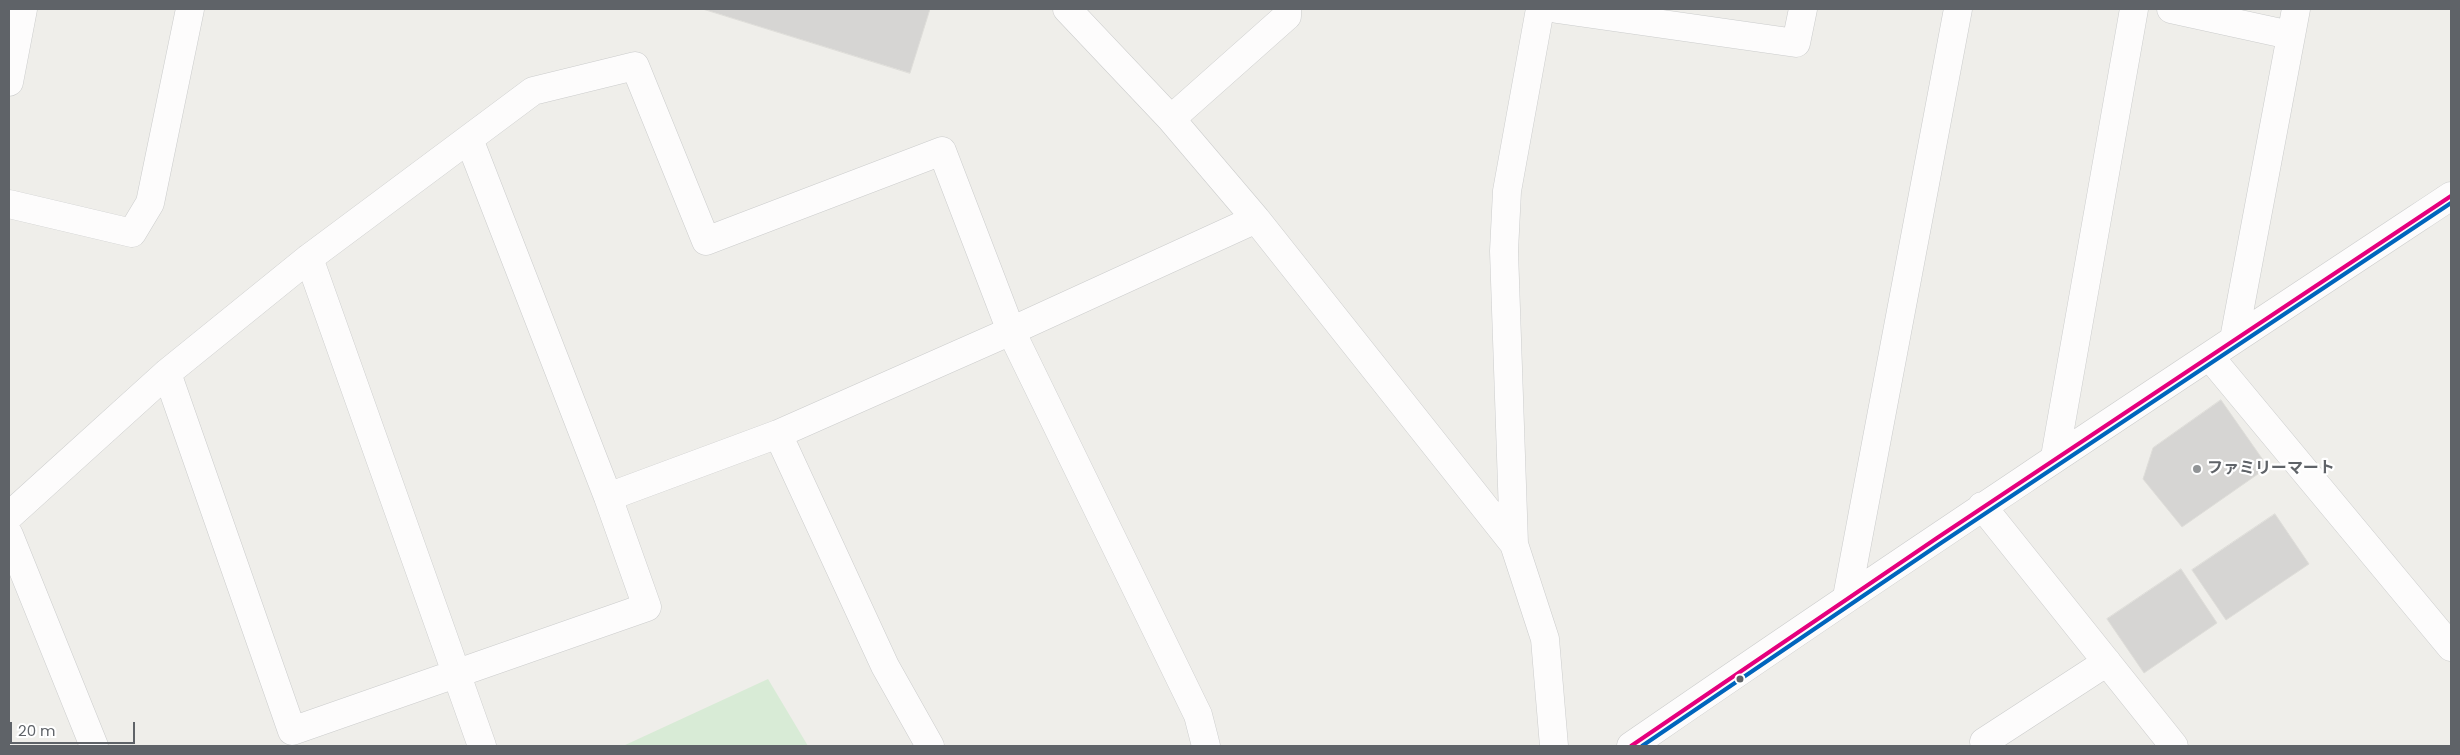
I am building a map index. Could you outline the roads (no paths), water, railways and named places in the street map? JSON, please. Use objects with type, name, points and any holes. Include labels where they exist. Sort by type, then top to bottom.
[{"type":"street","points":[[9,82],[23,9]]},
{"type":"street","points":[[9,204],[132,233],[150,204],[190,9]]},
{"type":"street","points":[[1066,9],[1171,119],[1256,219],[1514,544]]},
{"type":"street","points":[[1171,119],[1286,16],[1287,9]]},
{"type":"street","points":[[1540,9],[1507,191],[1504,251],[1514,544],[1545,639],[1554,746]]},
{"type":"street","points":[[1557,9],[1796,43],[1802,9]]},
{"type":"street","points":[[1847,597],[1958,9]]},
{"type":"street","points":[[2055,457],[2134,9]]},
{"type":"street","points":[[2171,9],[2293,22],[2234,339]]},
{"type":"street","points":[[9,516],[167,373],[309,258],[533,91],[635,66],[706,241],[942,151],[1011,331],[1198,714],[1206,746]]},
{"type":"street","points":[[167,373],[292,731],[647,607],[608,498],[469,139]]},
{"type":"street","points":[[1631,746],[2055,457],[2210,357],[2234,339],[2451,196]]},
{"type":"street","points":[[608,498],[778,434],[1011,331],[1256,219]]},
{"type":"street","points":[[309,258],[482,746]]},
{"type":"street","points":[[2210,357],[2451,647]]},
{"type":"street","points":[[778,434],[885,666],[930,746]]},
{"type":"street","points":[[1982,506],[2174,746]]},
{"type":"street","points":[[9,535],[94,746]]},
{"type":"street","points":[[1984,742],[2107,662]]},
{"type":"place","name":"ファミリーマート","points":[[2197,469]]}]
